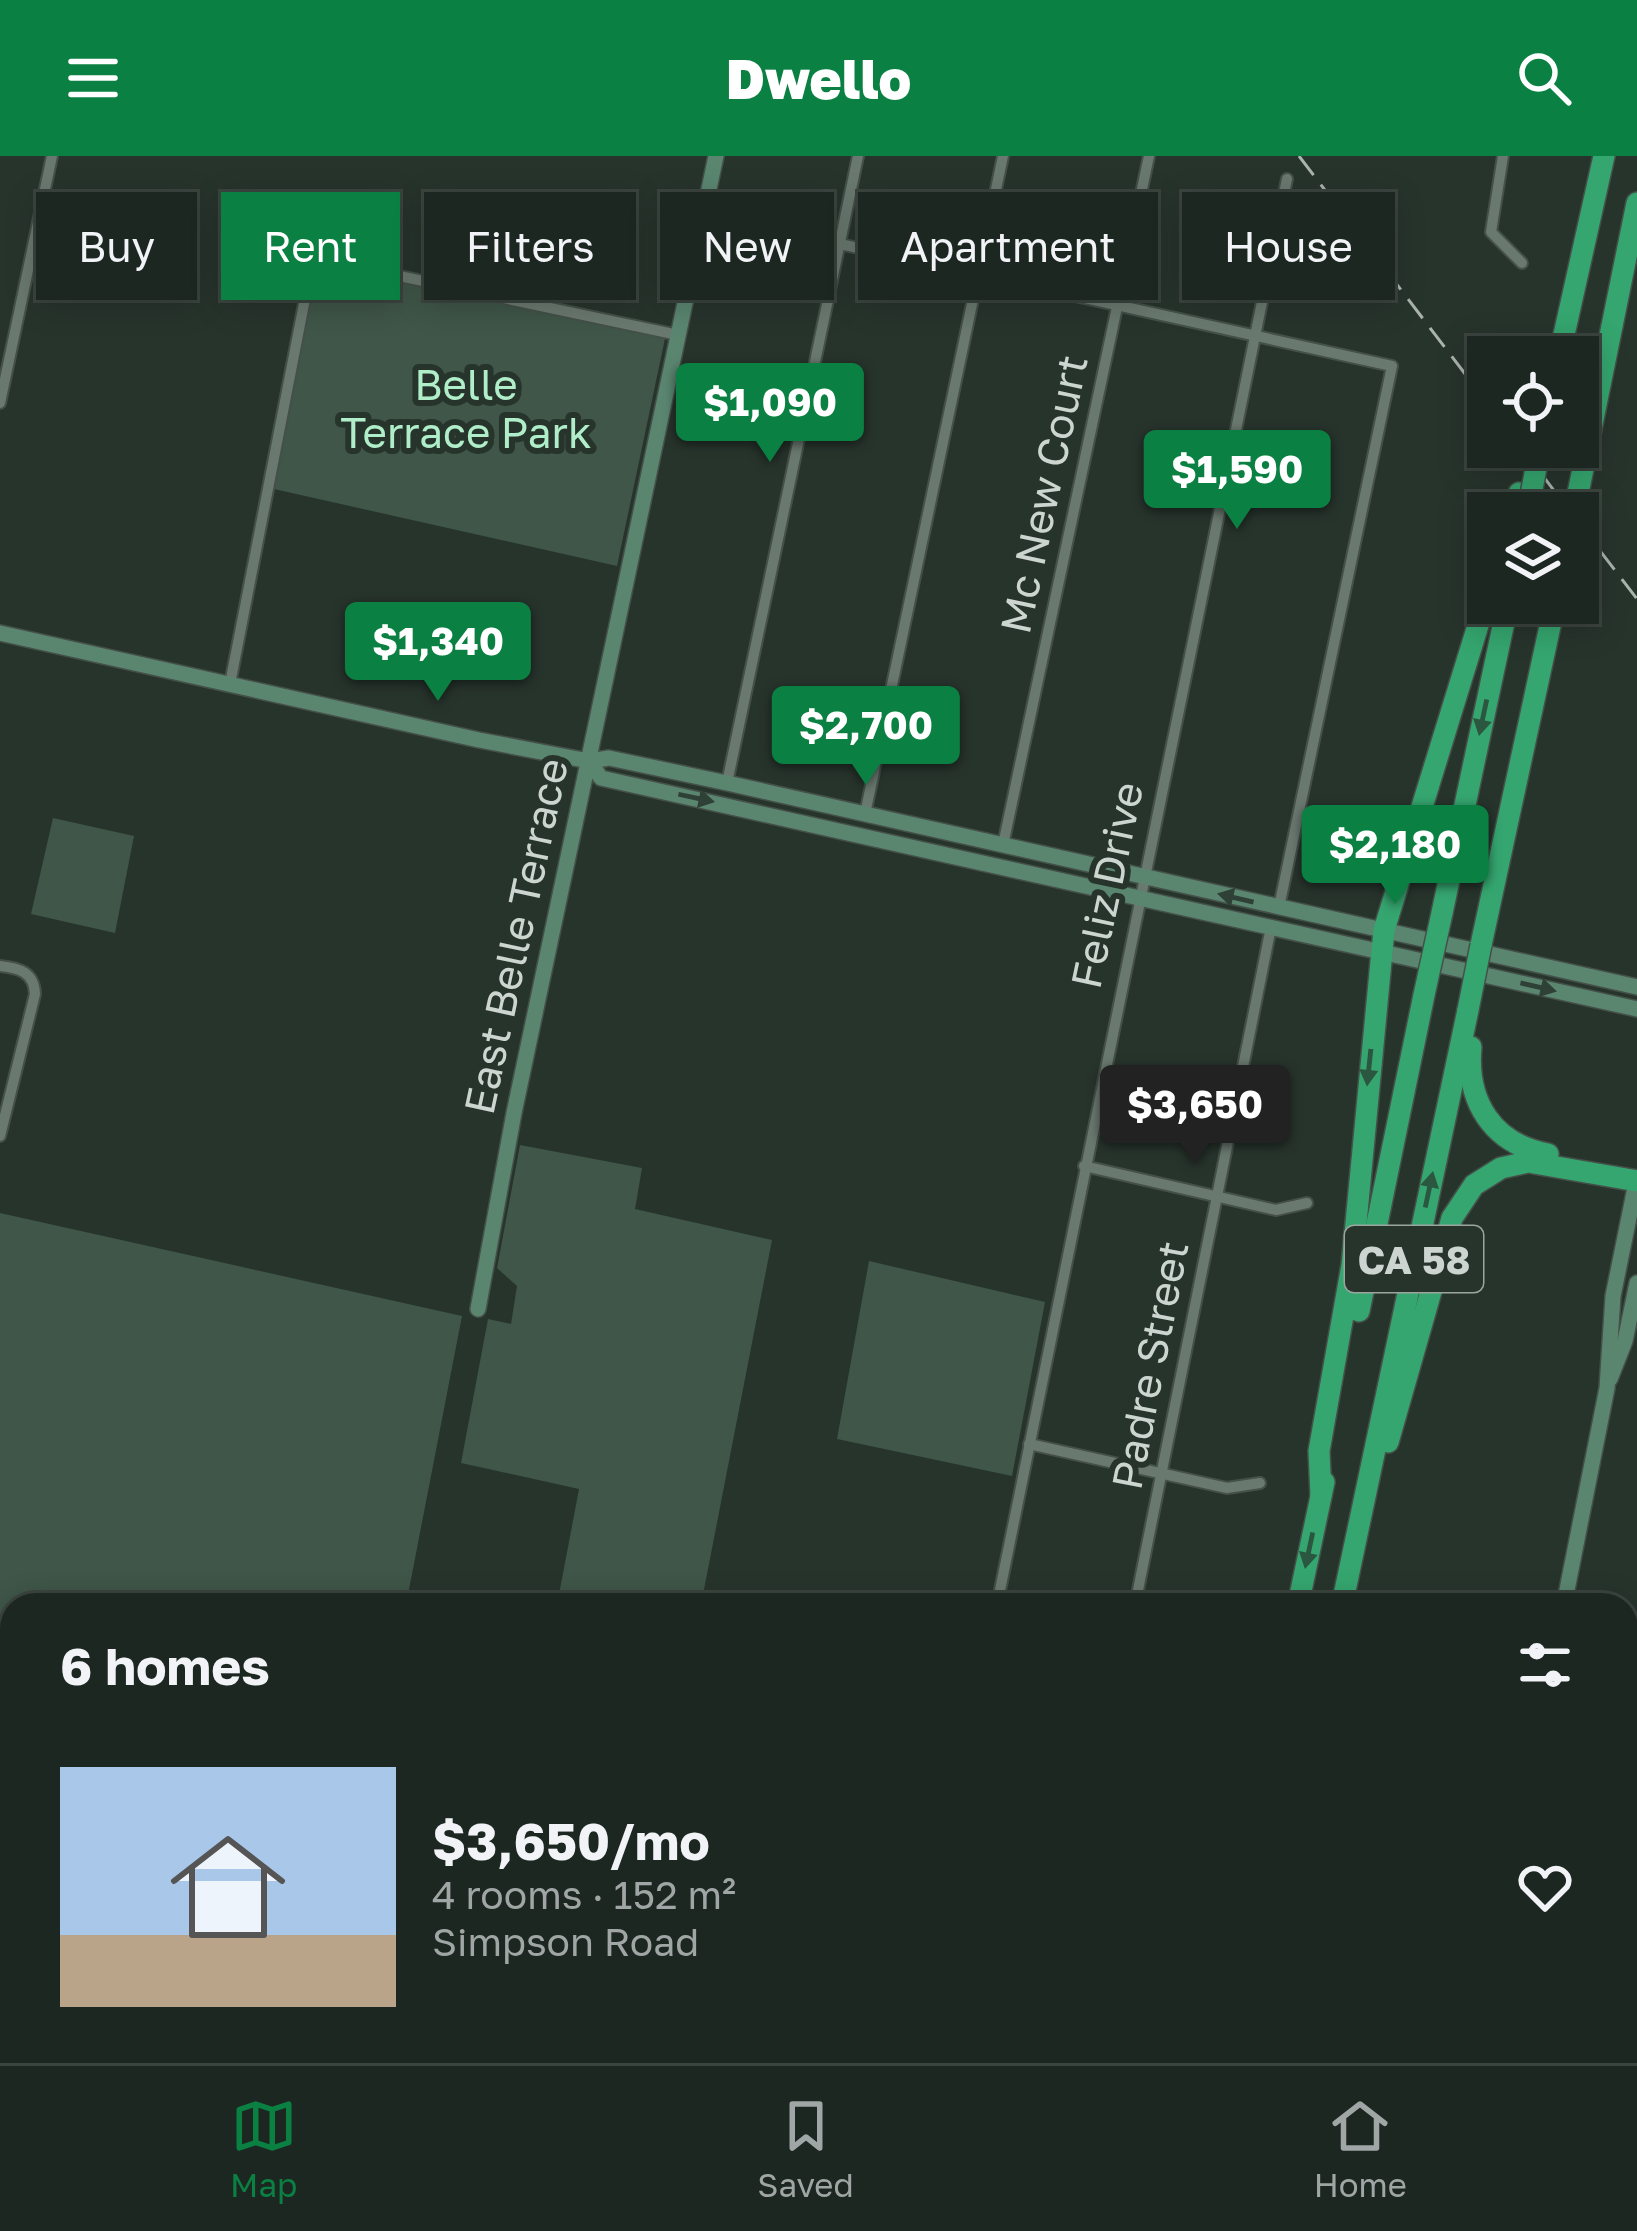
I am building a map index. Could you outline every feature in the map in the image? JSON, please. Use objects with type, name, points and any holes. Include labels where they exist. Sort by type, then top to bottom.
[{"type":"highway","points":[[1564,336],[1604,156]]},
{"type":"highway","points":[[1578,492],[1637,203]]},
{"type":"highway","points":[[1321,1496],[1319,1451],[1352,1265],[1382,940],[1479,624]]},
{"type":"highway","name":"CA 58","points":[[1301,1593],[1504,624]]},
{"type":"highway","points":[[1550,624],[1481,945],[1471,1010],[1470,1080],[1479,1108],[1498,1132],[1538,1152],[1637,1169]]},
{"type":"highway","name":"CA 58","points":[[1344,1593],[1471,1010]]},
{"type":"highway","points":[[1360,1509],[1380,1471],[1453,1218],[1466,1195],[1487,1175],[1528,1162],[1637,1180]]},
{"type":"street","points":[[0,403],[52,156]]},
{"type":"street","name":"East Belle Terrace","points":[[708,192],[716,156]]},
{"type":"street","points":[[727,783],[858,156]]},
{"type":"street","points":[[996,192],[1004,156]]},
{"type":"street","name":"Mc New Court","points":[[1003,845],[1149,156]]},
{"type":"street","points":[[1504,156],[1491,232],[1506,253],[1522,263]]},
{"type":"street","name":"Feliz Drive","points":[[999,1593],[1141,876],[1287,179]]},
{"type":"street","points":[[834,244],[858,248]]},
{"type":"street","points":[[230,684],[310,273],[333,262],[678,335]]},
{"type":"street","name":"East Belle Terrace","points":[[478,1309],[685,300]]},
{"type":"street","points":[[865,814],[973,300]]},
{"type":"street","points":[[1094,300],[1392,366],[1279,908]]},
{"type":"street","points":[[0,632],[589,761],[609,758],[727,783],[1141,876],[1279,908],[1637,1009]]},
{"type":"street","points":[[589,761],[601,778],[1271,927],[1382,940],[1637,987]]},
{"type":"street","points":[[818,825],[834,819],[916,826]]},
{"type":"street","name":"Padre Street","points":[[1137,1593],[1271,927]]},
{"type":"street","points":[[0,966],[31,977],[35,994],[0,1136]]},
{"type":"street","points":[[1084,1166],[1276,1210],[1306,1203]]},
{"type":"street","points":[[1566,1593],[1607,1388],[1613,1295],[1637,1180]]},
{"type":"street","points":[[1607,1388],[1625,1342],[1637,1283]]},
{"type":"street","points":[[1029,1444],[1227,1488],[1260,1483]]},
{"type":"green space","name":"Belle Terrace Park","points":[[400,271],[424,276],[424,300],[534,300],[667,329],[617,566],[265,487],[304,300],[400,300]]},
{"type":"green space","points":[[53,818],[134,836],[115,933],[31,914]]},
{"type":"green space","points":[[520,1145],[642,1168],[635,1209],[772,1240],[703,1593],[559,1593],[579,1489],[461,1463],[488,1319],[511,1324],[517,1286],[497,1268]]},
{"type":"green space","points":[[0,1213],[462,1316],[408,1593],[0,1593]]},
{"type":"green space","points":[[869,1261],[1045,1302],[1012,1476],[837,1439]]},
{"type":"railway","points":[[1299,156],[1467,376]]},
{"type":"railway","points":[[1537,468],[1555,492]]},
{"type":"railway","points":[[1599,549],[1637,599]]}]
